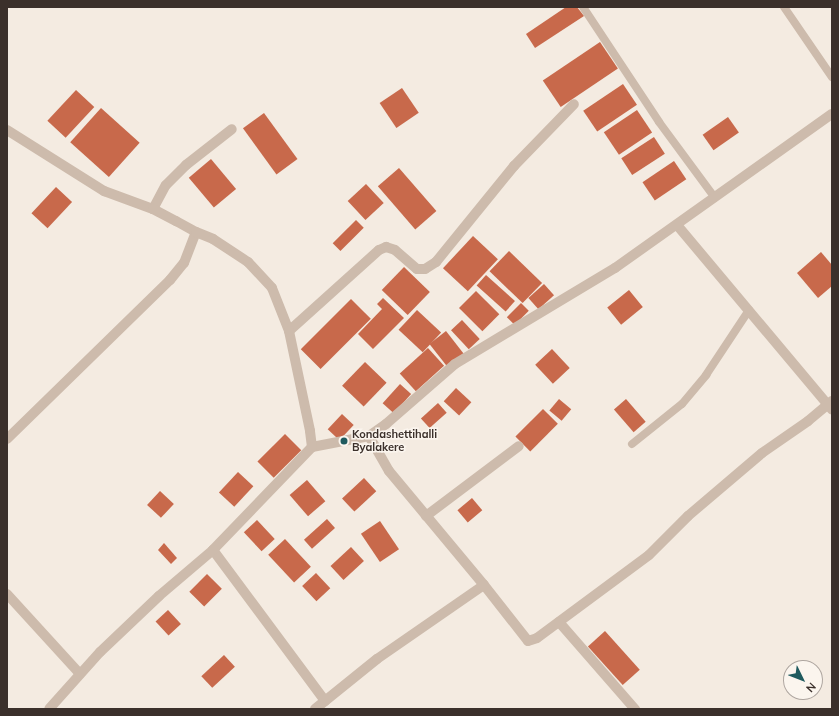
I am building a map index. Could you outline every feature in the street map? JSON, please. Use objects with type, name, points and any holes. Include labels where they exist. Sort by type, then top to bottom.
[{"type":"street","points":[[289,331],[379,250],[386,247],[394,250],[418,269],[425,269],[436,262],[514,166],[574,104]]},
{"type":"street","points":[[50,709],[80,674],[159,596],[213,550],[312,447],[369,436],[386,424],[455,364],[615,268],[716,198],[832,114]]},
{"type":"street","points":[[153,209],[166,185],[186,165],[232,128]]},
{"type":"street","points":[[7,130],[104,191],[153,209],[196,232],[213,239],[248,262],[272,288],[289,331],[312,447]]},
{"type":"street","points":[[369,436],[389,470],[484,584],[528,641],[538,638],[649,555],[688,516],[762,453],[830,405],[677,224]]},
{"type":"street","points":[[7,439],[170,280],[184,263],[196,232]]},
{"type":"street","points":[[426,516],[519,446]]},
{"type":"street","points":[[213,550],[325,701]]},
{"type":"street","points":[[315,709],[377,659],[484,584]]},
{"type":"street","points":[[7,594],[80,674]]},
{"type":"street","points":[[559,622],[634,709]]},
{"type":"lane","points":[[583,7],[659,122],[716,198]]},
{"type":"lane","points":[[784,7],[832,77]]},
{"type":"lane","points":[[632,444],[682,404],[706,375],[749,310]]},
{"type":"building","points":[[566,7],[577,7],[584,16],[535,48],[526,34]]},
{"type":"building","points":[[600,42],[618,69],[561,107],[543,81]]},
{"type":"building","points":[[623,84],[637,105],[597,132],[583,111]]},
{"type":"building","points":[[402,88],[419,113],[396,128],[380,103]]},
{"type":"building","points":[[76,90],[94,107],[66,138],[47,121]]},
{"type":"building","points":[[101,108],[140,143],[109,177],[70,142]]},
{"type":"building","points":[[637,110],[652,132],[619,155],[604,132]]},
{"type":"building","points":[[264,113],[298,159],[276,174],[243,128]]},
{"type":"building","points":[[728,117],[739,133],[714,150],[703,135]]},
{"type":"building","points":[[654,137],[665,154],[632,175],[621,158]]},
{"type":"building","points":[[211,159],[236,189],[214,208],[189,178]]},
{"type":"building","points":[[674,161],[686,179],[655,200],[642,182]]},
{"type":"building","points":[[399,168],[436,211],[415,229],[378,186]]},
{"type":"building","points":[[366,184],[384,203],[365,220],[348,201]]},
{"type":"building","points":[[56,187],[72,202],[48,228],[31,213]]},
{"type":"building","points":[[356,220],[364,228],[340,251],[333,243]]},
{"type":"building","points":[[473,236],[498,259],[468,291],[443,268]]},
{"type":"building","points":[[509,251],[542,283],[523,303],[490,271]]},
{"type":"building","points":[[821,252],[832,265],[832,286],[818,298],[797,273]]},
{"type":"building","points":[[404,267],[430,292],[408,315],[382,290]]},
{"type":"building","points":[[486,275],[515,301],[506,312],[477,285]]},
{"type":"building","points":[[544,284],[554,295],[538,309],[528,298]]},
{"type":"building","points":[[629,290],[643,307],[621,325],[607,308]]},
{"type":"building","points":[[476,291],[499,314],[482,331],[459,308]]},
{"type":"building","points":[[383,298],[404,318],[373,349],[358,334],[382,309],[377,304]]},
{"type":"building","points":[[351,299],[371,319],[321,369],[301,349]]},
{"type":"building","points":[[521,303],[529,311],[515,325],[507,317]]},
{"type":"building","points":[[417,310],[441,333],[423,352],[399,330]]},
{"type":"building","points":[[462,320],[480,339],[469,349],[451,330]]},
{"type":"building","points":[[446,331],[465,355],[449,368],[429,344]]},
{"type":"building","points":[[428,348],[444,366],[416,391],[400,373]]},
{"type":"building","points":[[552,349],[570,368],[553,384],[535,365]]},
{"type":"building","points":[[365,362],[387,383],[364,407],[342,386]]},
{"type":"building","points":[[400,384],[411,394],[394,413],[383,403]]},
{"type":"building","points":[[456,388],[471,402],[459,415],[444,401]]},
{"type":"building","points":[[559,399],[571,409],[562,421],[549,410]]},
{"type":"building","points":[[626,399],[646,422],[634,432],[614,409]]},
{"type":"building","points":[[438,403],[447,413],[430,428],[421,418]]},
{"type":"building","points":[[543,409],[558,424],[530,451],[515,437]]},
{"type":"building","points":[[342,414],[354,425],[339,440],[328,429]]},
{"type":"building","points":[[285,434],[301,450],[274,478],[257,462]]},
{"type":"building","points":[[238,472],[253,486],[234,507],[219,492]]},
{"type":"building","points":[[364,478],[376,491],[354,512],[342,498]]},
{"type":"building","points":[[307,480],[325,501],[308,516],[290,495]]},
{"type":"building","points":[[160,491],[174,504],[161,518],[147,505]]},
{"type":"building","points":[[472,498],[482,510],[468,522],[457,510]]},
{"type":"building","points":[[327,519],[335,528],[312,549],[304,540]]},
{"type":"building","points":[[257,520],[275,539],[262,551],[244,532]]},
{"type":"building","points":[[380,521],[399,549],[380,562],[361,534]]},
{"type":"building","points":[[285,539],[311,567],[294,582],[268,555]]},
{"type":"building","points":[[164,543],[177,558],[171,564],[158,550]]},
{"type":"building","points":[[351,547],[364,561],[343,580],[331,566]]},
{"type":"building","points":[[316,573],[330,588],[316,601],[302,586]]},
{"type":"building","points":[[207,574],[222,589],[204,607],[189,592]]},
{"type":"building","points":[[168,610],[181,624],[169,635],[156,622]]},
{"type":"building","points":[[605,631],[640,670],[623,685],[588,646]]},
{"type":"building","points":[[224,655],[235,667],[212,688],[201,676]]},
{"type":"place","name":"Kondashettihalli Byalakere","points":[[344,441]]}]
